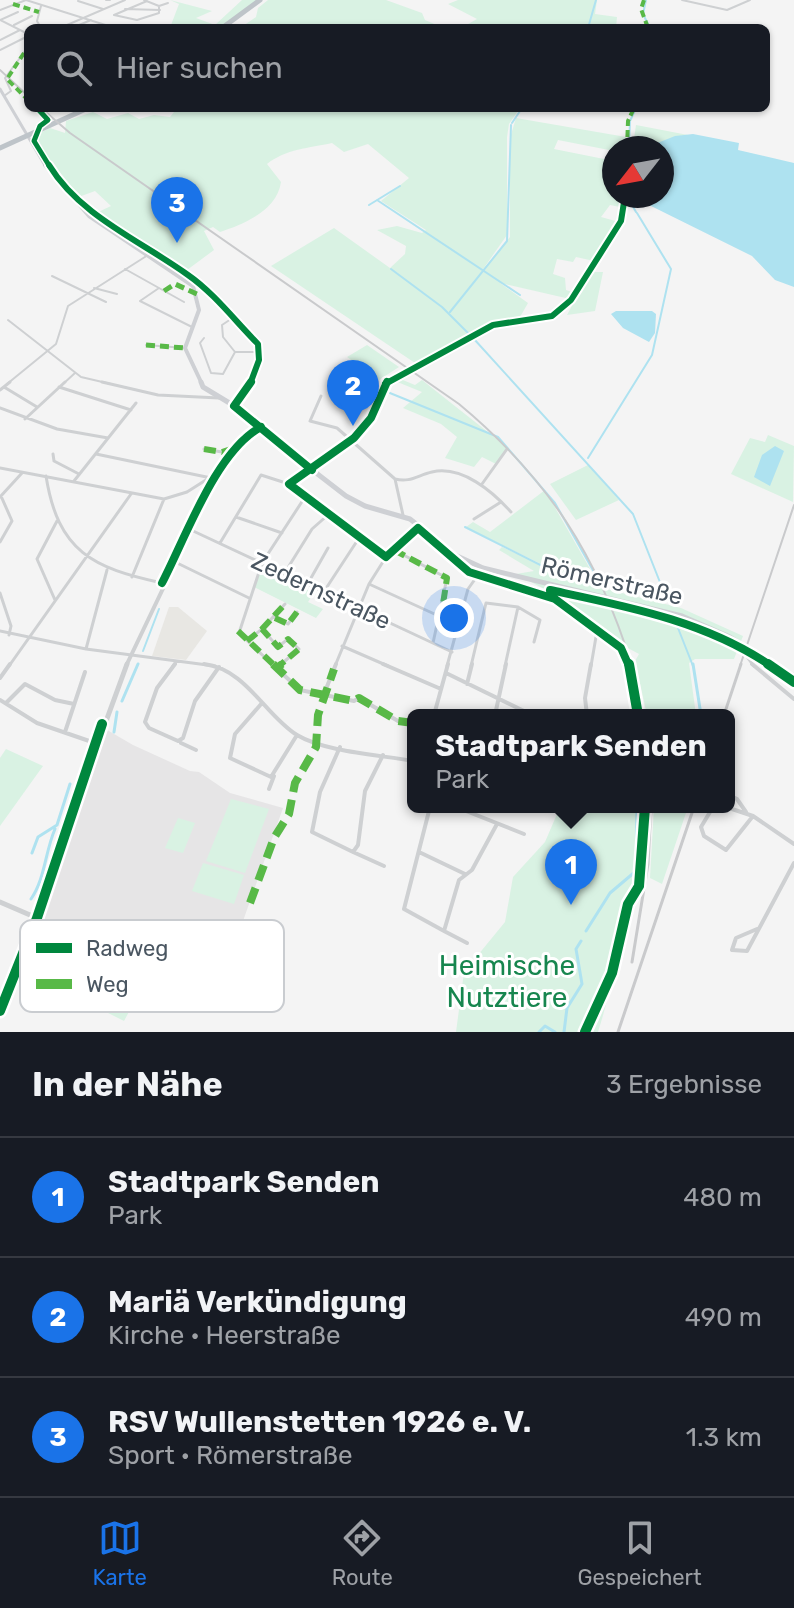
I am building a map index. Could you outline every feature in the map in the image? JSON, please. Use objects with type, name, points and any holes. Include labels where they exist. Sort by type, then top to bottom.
[{"type":"highway","points":[[229,24],[262,0]]},
{"type":"highway","points":[[0,147],[77,112]]},
{"type":"main road","points":[[0,89],[60,188],[88,216],[194,287],[199,310],[185,348]]},
{"type":"main road","name":"Römerstraße","points":[[185,348],[200,384],[234,406],[358,503],[403,515],[455,555],[483,568],[682,616],[730,637],[794,677]]},
{"type":"street","points":[[0,10],[26,0],[102,23]]},
{"type":"street","points":[[36,4],[45,0]]},
{"type":"street","points":[[80,0],[103,9]]},
{"type":"street","points":[[69,24],[125,0]]},
{"type":"street","points":[[159,8],[147,0],[114,15],[138,20],[164,16]]},
{"type":"street","points":[[682,0],[727,10],[750,0]]},
{"type":"street","points":[[125,9],[136,12],[168,4]]},
{"type":"street","points":[[39,24],[41,6]]},
{"type":"street","points":[[132,6],[141,10]]},
{"type":"street","points":[[156,15],[159,8]]},
{"type":"street","points":[[0,20],[18,12]]},
{"type":"street","points":[[136,12],[138,24]]},
{"type":"street","points":[[12,26],[32,16]]},
{"type":"street","points":[[148,18],[154,21]]},
{"type":"street","points":[[0,20],[24,32]]},
{"type":"street","points":[[82,24],[91,20]]},
{"type":"street","points":[[0,25],[5,23]]},
{"type":"street","points":[[0,40],[20,30]]},
{"type":"street","points":[[0,50],[24,37]]},
{"type":"street","points":[[4,96],[11,91],[5,78],[24,52]]},
{"type":"street","points":[[37,407],[2,389],[48,353],[60,338],[64,311],[87,292],[148,255]]},
{"type":"street","points":[[125,269],[184,302]]},
{"type":"street","points":[[52,276],[106,300]]},
{"type":"street","points":[[94,288],[117,294]]},
{"type":"street","points":[[159,288],[140,301],[192,327]]},
{"type":"street","points":[[212,300],[258,344],[260,352],[247,392],[234,406]]},
{"type":"street","points":[[231,319],[222,325],[223,337],[235,352]]},
{"type":"street","points":[[8,320],[75,373],[158,395],[219,398]]},
{"type":"street","points":[[204,338],[200,343],[201,353],[211,373],[225,373],[235,352]]},
{"type":"street","points":[[146,345],[185,348]]},
{"type":"street","points":[[235,352],[260,352]]},
{"type":"street","points":[[25,419],[75,373]]},
{"type":"street","points":[[59,387],[131,410]]},
{"type":"street","points":[[289,484],[350,441],[373,416],[380,388]]},
{"type":"street","points":[[321,396],[310,421],[337,428],[395,479],[406,482],[439,471],[482,484],[511,512]]},
{"type":"street","points":[[74,481],[136,403]]},
{"type":"street","points":[[0,408],[57,429],[108,438]]},
{"type":"street","points":[[37,918],[95,743],[162,583],[212,478],[246,434],[261,427]]},
{"type":"street","points":[[204,449],[222,452],[234,448]]},
{"type":"street","points":[[482,484],[507,449]]},
{"type":"street","points":[[53,454],[54,461],[79,474]]},
{"type":"street","points":[[96,454],[212,478]]},
{"type":"street","points":[[0,468],[164,499],[187,492],[212,478]]},
{"type":"street","points":[[0,542],[12,521],[0,497],[22,473]]},
{"type":"street","points":[[220,543],[261,475],[289,484],[386,557]]},
{"type":"street","points":[[46,476],[48,497],[57,521],[88,555],[107,570],[162,583]]},
{"type":"street","points":[[395,479],[403,515]]},
{"type":"street","points":[[0,678],[131,494]]},
{"type":"street","points":[[305,497],[262,563],[238,631],[300,690],[354,701],[359,698],[398,721],[407,722]]},
{"type":"street","points":[[132,577],[164,499]]},
{"type":"street","points":[[474,519],[501,502]]},
{"type":"street","points":[[284,574],[312,529],[329,514]]},
{"type":"street","points":[[236,517],[282,533]]},
{"type":"street","points":[[55,600],[37,559],[57,521]]},
{"type":"street","points":[[324,695],[369,584],[386,557],[420,526]]},
{"type":"street","name":"Zedernstraße","points":[[189,530],[452,652]]},
{"type":"street","points":[[323,593],[348,550],[359,538]]},
{"type":"street","points":[[307,585],[328,548]]},
{"type":"street","points":[[394,550],[447,578],[433,643]]},
{"type":"street","points":[[173,561],[249,598]]},
{"type":"street","points":[[436,709],[468,589],[483,568]]},
{"type":"street","points":[[86,649],[107,570]]},
{"type":"street","points":[[477,576],[548,596],[621,648],[630,667]]},
{"type":"street","points":[[369,584],[441,617]]},
{"type":"street","points":[[0,593],[11,626],[9,635]]},
{"type":"street","points":[[467,684],[486,603],[518,607],[540,620],[534,642]]},
{"type":"street","points":[[247,641],[275,618],[285,604]]},
{"type":"street","points":[[497,709],[518,607]]},
{"type":"street","points":[[275,618],[288,624],[297,612]]},
{"type":"street","points":[[262,629],[278,647],[288,639],[299,649],[277,668]]},
{"type":"street","points":[[0,631],[26,639],[86,649],[219,667],[242,682],[297,735],[407,760]]},
{"type":"street","points":[[586,709],[585,698],[597,631]]},
{"type":"street","points":[[342,646],[442,690]]},
{"type":"street","points":[[748,658],[755,668],[794,699]]},
{"type":"street","points":[[176,662],[157,688],[145,722],[149,728],[196,750]]},
{"type":"street","points":[[178,741],[183,738],[195,701],[219,667]]},
{"type":"street","points":[[65,732],[85,672]]},
{"type":"street","points":[[446,673],[519,709]]},
{"type":"street","points":[[74,704],[55,700],[25,684],[3,702],[37,723],[95,743]]},
{"type":"street","points":[[262,703],[239,724],[228,754],[265,776],[274,776]]},
{"type":"street","points":[[269,789],[285,751],[297,735]]},
{"type":"street","points":[[340,747],[320,792],[312,832],[384,866]]},
{"type":"street","points":[[353,852],[358,845],[365,791],[383,755]]},
{"type":"street","points":[[735,798],[746,812]]},
{"type":"street","points":[[735,809],[753,816],[794,844]]},
{"type":"street","points":[[428,813],[404,909],[467,943]]},
{"type":"street","points":[[470,813],[524,834]]},
{"type":"street","points":[[709,813],[701,827],[704,836],[726,850],[753,816]]},
{"type":"street","points":[[444,931],[459,880],[472,870],[497,824]]},
{"type":"street","points":[[419,852],[465,874]]},
{"type":"street","points":[[757,929],[736,938],[732,950],[741,954],[747,951],[794,863]]},
{"type":"street","points":[[0,902],[41,920]]},
{"type":"street","points":[[0,1011],[20,961]]},
{"type":"shaded area","points":[[169,607],[178,607],[207,631],[186,660],[152,656]]},
{"type":"shaded area","points":[[102,727],[133,745],[190,771],[199,772],[230,793],[283,808],[243,920],[37,918]]},
{"type":"green space","points":[[170,0],[212,11],[196,18],[212,24],[171,24],[179,4]]},
{"type":"green space","points":[[242,0],[257,0],[224,24],[216,24]]},
{"type":"green space","points":[[268,0],[386,0],[422,13],[425,20],[434,24],[246,24],[256,17],[258,8]]},
{"type":"green space","points":[[458,0],[597,0],[595,14],[617,17],[616,24],[468,24],[477,19],[448,4]]},
{"type":"green space","points":[[93,112],[107,119],[128,113],[139,119],[154,115],[170,117],[174,112],[517,112],[509,124],[507,137],[507,235],[481,272],[510,237],[510,138],[516,118],[620,136],[602,136],[602,149],[558,140],[554,149],[602,159],[602,208],[608,208],[601,217],[619,222],[594,261],[576,257],[573,262],[557,259],[553,274],[565,278],[566,290],[575,293],[570,299],[500,283],[528,303],[520,317],[498,322],[415,363],[271,266],[334,228],[390,268],[405,254],[406,246],[377,230],[397,226],[422,233],[426,230],[381,201],[409,178],[368,144],[344,152],[332,143],[282,155],[267,164],[281,182],[267,208],[240,225],[220,232],[213,227],[204,231],[214,250],[187,270],[94,214],[111,206],[95,191],[76,198],[61,182],[35,141],[38,134],[50,128],[65,133],[66,121]]},
{"type":"green space","points":[[636,125],[688,135],[674,137],[634,136]]},
{"type":"green space","points":[[590,272],[603,272],[595,311],[567,315]]},
{"type":"green space","points":[[367,345],[399,367],[379,380],[347,357]]},
{"type":"green space","points":[[393,376],[415,385],[422,380],[508,448],[496,464],[482,457],[474,467],[445,458],[457,437],[441,424],[403,408],[422,392],[390,379]]},
{"type":"green space","points":[[768,435],[794,446],[793,502],[731,474],[750,438],[765,442]]},
{"type":"green space","points":[[588,465],[619,500],[576,520],[550,484]]},
{"type":"green space","points":[[545,490],[597,581],[571,580],[681,608],[743,636],[734,659],[695,659],[689,663],[695,709],[646,709],[635,661],[639,654],[611,639],[565,600],[516,574],[534,571],[499,550],[502,547],[547,567],[466,527],[473,522],[490,532]]},
{"type":"green space","points":[[261,567],[314,593],[308,602],[323,609],[316,618],[254,587]]},
{"type":"green space","points":[[6,749],[43,766],[0,826],[0,758]]},
{"type":"green space","points":[[231,799],[269,809],[245,873],[206,861]]},
{"type":"green space","name":"Heimische Nutztiere","points":[[557,813],[641,813],[637,865],[627,921],[598,1032],[456,1032],[464,972],[505,922],[513,877],[545,842]]},
{"type":"green space","points":[[654,813],[686,813],[662,884],[650,878]]},
{"type":"green space","points":[[178,818],[195,823],[183,853],[165,848]]},
{"type":"green space","points":[[203,863],[244,875],[234,904],[192,891]]},
{"type":"green space","points":[[106,1012],[129,1012],[124,1021]]},
{"type":"water","points":[[693,134],[739,143],[738,150],[794,163],[794,287],[775,280],[752,256],[655,208],[674,208],[675,136]]},
{"type":"water","points":[[616,311],[652,311],[656,314],[655,333],[649,342],[623,328],[611,314]]},
{"type":"water","points":[[775,446],[784,451],[770,486],[754,477],[762,455]]},
{"type":"waterway","points":[[589,24],[596,0]]},
{"type":"waterway","points":[[646,0],[643,14],[648,24]]},
{"type":"waterway","points":[[512,123],[519,112]]},
{"type":"waterway","points":[[629,136],[634,112]]},
{"type":"waterway","points":[[483,271],[507,241],[511,125]]},
{"type":"waterway","points":[[377,200],[400,186]]},
{"type":"waterway","points":[[369,205],[377,200]]},
{"type":"waterway","points":[[377,200],[483,271]]},
{"type":"waterway","points":[[634,208],[636,212]]},
{"type":"waterway","points":[[588,458],[652,355],[671,269],[637,213]]},
{"type":"waterway","points":[[391,269],[442,307],[474,339],[633,514],[667,600]]},
{"type":"waterway","points":[[450,312],[483,271]]},
{"type":"waterway","points":[[483,271],[520,295]]},
{"type":"waterway","points":[[385,391],[498,437],[555,503],[599,581]]},
{"type":"waterway","points":[[465,527],[572,581]]},
{"type":"waterway","points":[[143,651],[159,609]]},
{"type":"waterway","points":[[676,623],[693,666]]},
{"type":"waterway","points":[[122,701],[138,664]]},
{"type":"waterway","points":[[693,664],[700,709]]},
{"type":"waterway","points":[[114,732],[117,712]]},
{"type":"waterway","points":[[32,853],[38,837],[57,825],[70,784]]},
{"type":"waterway","points":[[586,931],[610,893],[636,871],[637,813]]},
{"type":"waterway","points":[[31,899],[55,829]]},
{"type":"waterway","points":[[564,1032],[567,1008],[582,984],[576,949],[581,941]]},
{"type":"waterway","points":[[539,1032],[545,1026],[555,1032]]},
{"type":"railway","points":[[0,70],[24,92]]},
{"type":"railway","points":[[46,112],[70,133],[459,404],[491,432],[544,490],[586,554],[603,589],[632,666]]},
{"type":"railway","points":[[740,666],[794,505]]},
{"type":"railway","points":[[632,664],[643,709]]},
{"type":"railway","points":[[726,709],[741,664]]},
{"type":"railway","points":[[632,962],[648,864],[651,813]]},
{"type":"railway","points":[[618,1032],[692,813]]},
{"type":"marked path","points":[[644,0],[641,9],[647,24]]},
{"type":"marked path","points":[[13,4],[39,12]]},
{"type":"marked path","points":[[24,53],[7,79],[24,96]]},
{"type":"marked path","points":[[627,136],[632,112]]},
{"type":"marked path","points":[[164,291],[175,284],[197,294]]},
{"type":"marked path","points":[[146,345],[185,348]]},
{"type":"marked path","points":[[204,449],[222,452],[234,448]]},
{"type":"marked path","points":[[394,550],[447,578],[441,617]]},
{"type":"marked path","points":[[262,629],[285,604]]},
{"type":"marked path","points":[[275,618],[288,624],[297,612]]},
{"type":"marked path","points":[[247,641],[262,629],[278,647],[288,639],[299,649],[277,668]]},
{"type":"marked path","points":[[238,631],[300,690],[354,701],[359,698],[398,721],[407,722]]},
{"type":"marked path","points":[[250,903],[274,838],[289,814],[295,783],[316,747],[318,715],[334,669]]},
{"type":"cycle path","points":[[41,112],[48,120],[40,126],[34,141],[60,183],[83,205],[191,277],[258,344],[259,360],[254,377],[234,406],[312,470]]},
{"type":"cycle path","points":[[623,208],[621,221],[571,300],[552,316],[493,325],[394,376],[384,385],[371,418],[354,438],[289,484],[386,557],[418,528],[469,572],[555,599],[621,648],[630,667],[637,709]]},
{"type":"cycle path","points":[[162,583],[226,459],[244,436],[261,427]]},
{"type":"cycle path","points":[[550,590],[647,612],[708,633],[766,662],[794,682]]},
{"type":"cycle path","points":[[36,920],[102,724]]},
{"type":"cycle path","points":[[585,1032],[612,973],[628,904],[639,886],[645,813]]},
{"type":"cycle path","points":[[0,1011],[20,961]]},
{"type":"place","name":"RSV Wullenstetten 1926 e. V.","points":[[177,243]]},
{"type":"place","name":"Mariä Verkündigung","points":[[353,426]]},
{"type":"place","name":"Stadtpark Senden","points":[[571,905]]}]
